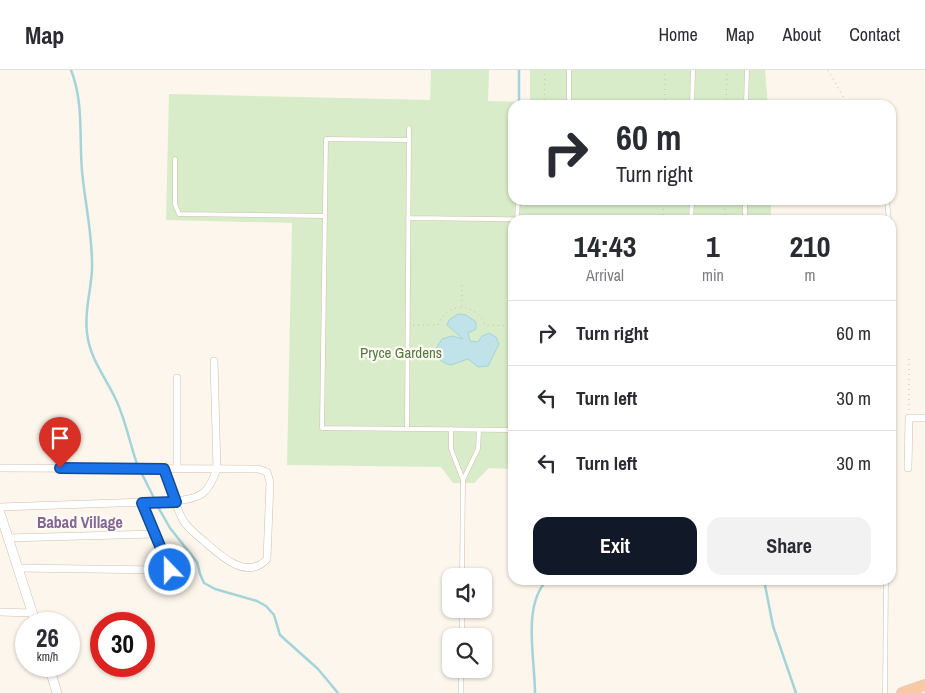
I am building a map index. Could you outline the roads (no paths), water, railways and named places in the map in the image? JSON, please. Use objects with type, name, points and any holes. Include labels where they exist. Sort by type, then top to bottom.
[{"type":"highway","points":[[902,693],[925,685]]},
{"type":"street","points":[[0,507],[176,502],[201,496],[212,483],[217,469],[214,361]]},
{"type":"street","points":[[177,378],[177,469]]},
{"type":"street","points":[[908,468],[909,418],[925,418]]},
{"type":"street","points":[[0,468],[258,469],[267,472],[270,482],[269,553],[264,563],[250,568],[240,567],[222,556],[188,527],[176,502],[164,469]]},
{"type":"street","points":[[142,503],[170,570]]},
{"type":"street","points":[[0,513],[32,612]]},
{"type":"street","points":[[8,538],[155,534]]},
{"type":"street","points":[[18,568],[170,570],[187,565]]},
{"type":"street","points":[[0,612],[15,612]]},
{"type":"street","points":[[52,677],[57,693]]},
{"type":"lane","points":[[568,100],[569,70]]},
{"type":"lane","points":[[692,100],[693,70]]},
{"type":"lane","points":[[746,70],[746,100]]},
{"type":"lane","points":[[407,429],[409,128]]},
{"type":"lane","points":[[409,140],[326,139],[322,428],[508,430]]},
{"type":"lane","points":[[175,159],[175,204],[179,214],[325,216]]},
{"type":"lane","points":[[408,218],[508,220]]},
{"type":"lane","points":[[451,430],[450,449],[463,480],[462,568]]},
{"type":"lane","points":[[463,480],[478,449],[479,430]]},
{"type":"lane","points":[[885,693],[886,585]]},
{"type":"lane","points":[[461,693],[462,678]]},
{"type":"water","points":[[458,314],[466,315],[476,322],[476,329],[468,333],[470,341],[478,342],[482,336],[489,333],[496,337],[499,344],[488,366],[478,367],[468,359],[451,365],[444,363],[438,357],[437,347],[442,339],[452,336],[463,339],[447,325],[449,320]]},
{"type":"waterway","points":[[71,70],[78,95],[82,171],[91,244],[92,269],[86,317],[87,333],[95,361],[120,410],[137,464]]},
{"type":"waterway","points":[[519,70],[519,100]]},
{"type":"waterway","points":[[141,472],[154,498]]},
{"type":"waterway","points":[[158,507],[170,528],[197,562],[204,583],[215,589],[257,601],[266,606],[274,615],[280,635],[318,669],[338,693]]},
{"type":"waterway","points":[[535,693],[532,618],[539,591],[543,585]]},
{"type":"waterway","points":[[765,585],[773,626],[796,693]]},
{"type":"district","name":"Babad Village","points":[[80,522]]},
{"type":"park label","name":"Pryce Gardens","points":[[401,353]]}]
